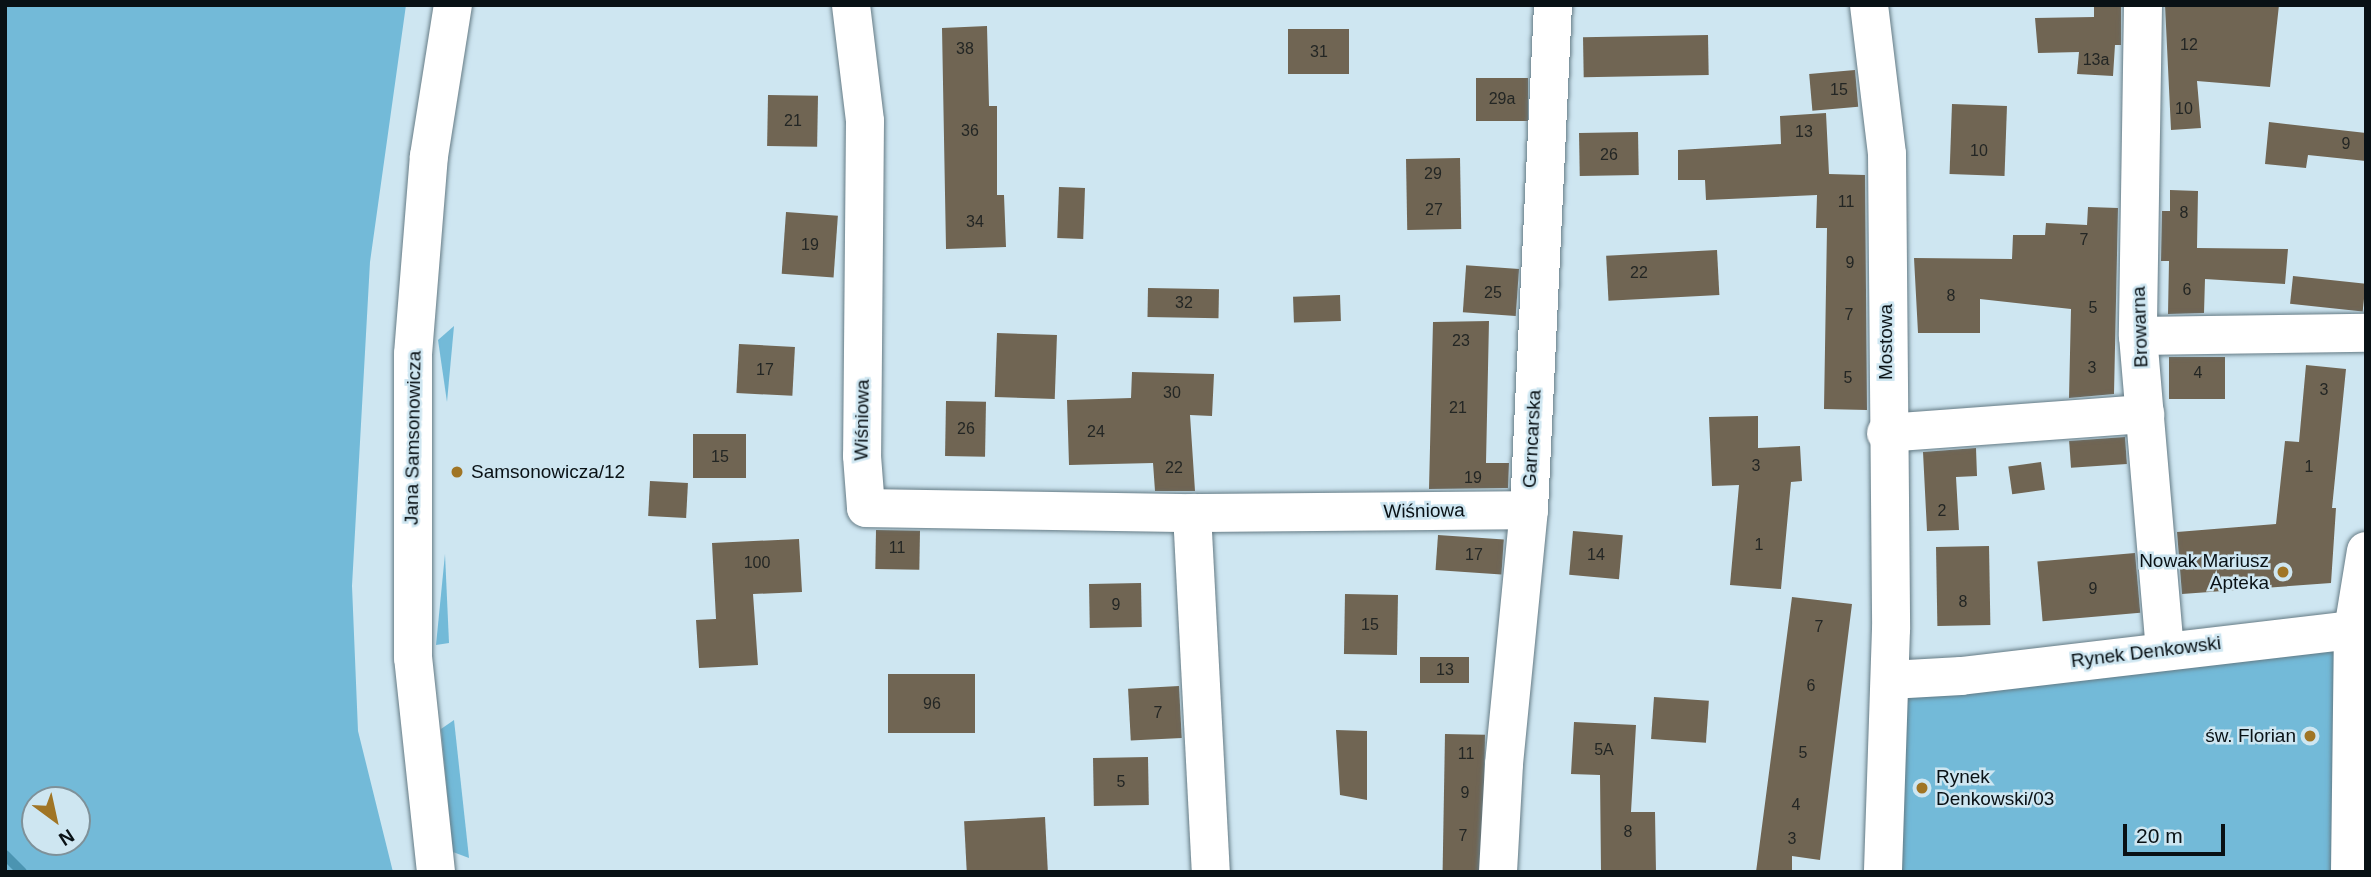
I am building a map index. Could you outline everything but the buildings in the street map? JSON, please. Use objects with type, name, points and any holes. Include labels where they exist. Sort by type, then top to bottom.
[{"type":"street","name":"Jana Samsonowicza","points":[[436,872],[413,658],[413,354],[429,156],[453,5]]},
{"type":"street","name":"Wiśniowa","points":[[851,5],[865,121],[862,456],[866,509],[1192,513],[1529,510]]},
{"type":"street","name":"Garncarska","points":[[1498,872],[1504,764],[1529,510],[1553,5]]},
{"type":"street","name":"Mostowa","points":[[1868,5],[1886,154],[1886,433],[1890,680]]},
{"type":"street","name":"Browarna","points":[[2143,5],[2138,337],[2165,648]]},
{"type":"street","points":[[2138,337],[2366,333]]},
{"type":"street","points":[[1886,433],[2145,414]]},
{"type":"street","points":[[1192,513],[1212,872]]},
{"type":"street","points":[[2350,872],[2353,630],[2365,570]]},
{"type":"street","name":"Rynek Denkowski","points":[[1890,680],[1961,676],[2165,648],[2353,630]]},
{"type":"street","points":[[1884,872],[1890,680]]},
{"type":"shaded area","points":[[5,5],[406,5],[370,262],[352,586],[358,731],[393,872],[5,872]]},
{"type":"shaded area","points":[[454,326],[447,402],[438,340]]},
{"type":"shaded area","points":[[445,554],[449,643],[436,645]]},
{"type":"shaded area","points":[[2353,630],[2350,872],[1884,872],[1890,680]]},
{"type":"shaded area","points":[[454,720],[469,858],[453,852],[441,729]]},
{"type":"waterway","points":[[5,855],[22,872]]},
{"type":"place","name":"Samsonowicza/12","points":[[457,472]]},
{"type":"place","name":"Nowak Mariusz Apteka","points":[[2283,572]]},
{"type":"place","name":"św. Florian","points":[[2310,736]]},
{"type":"place","name":"Rynek Denkowski/03","points":[[1922,788]]}]
